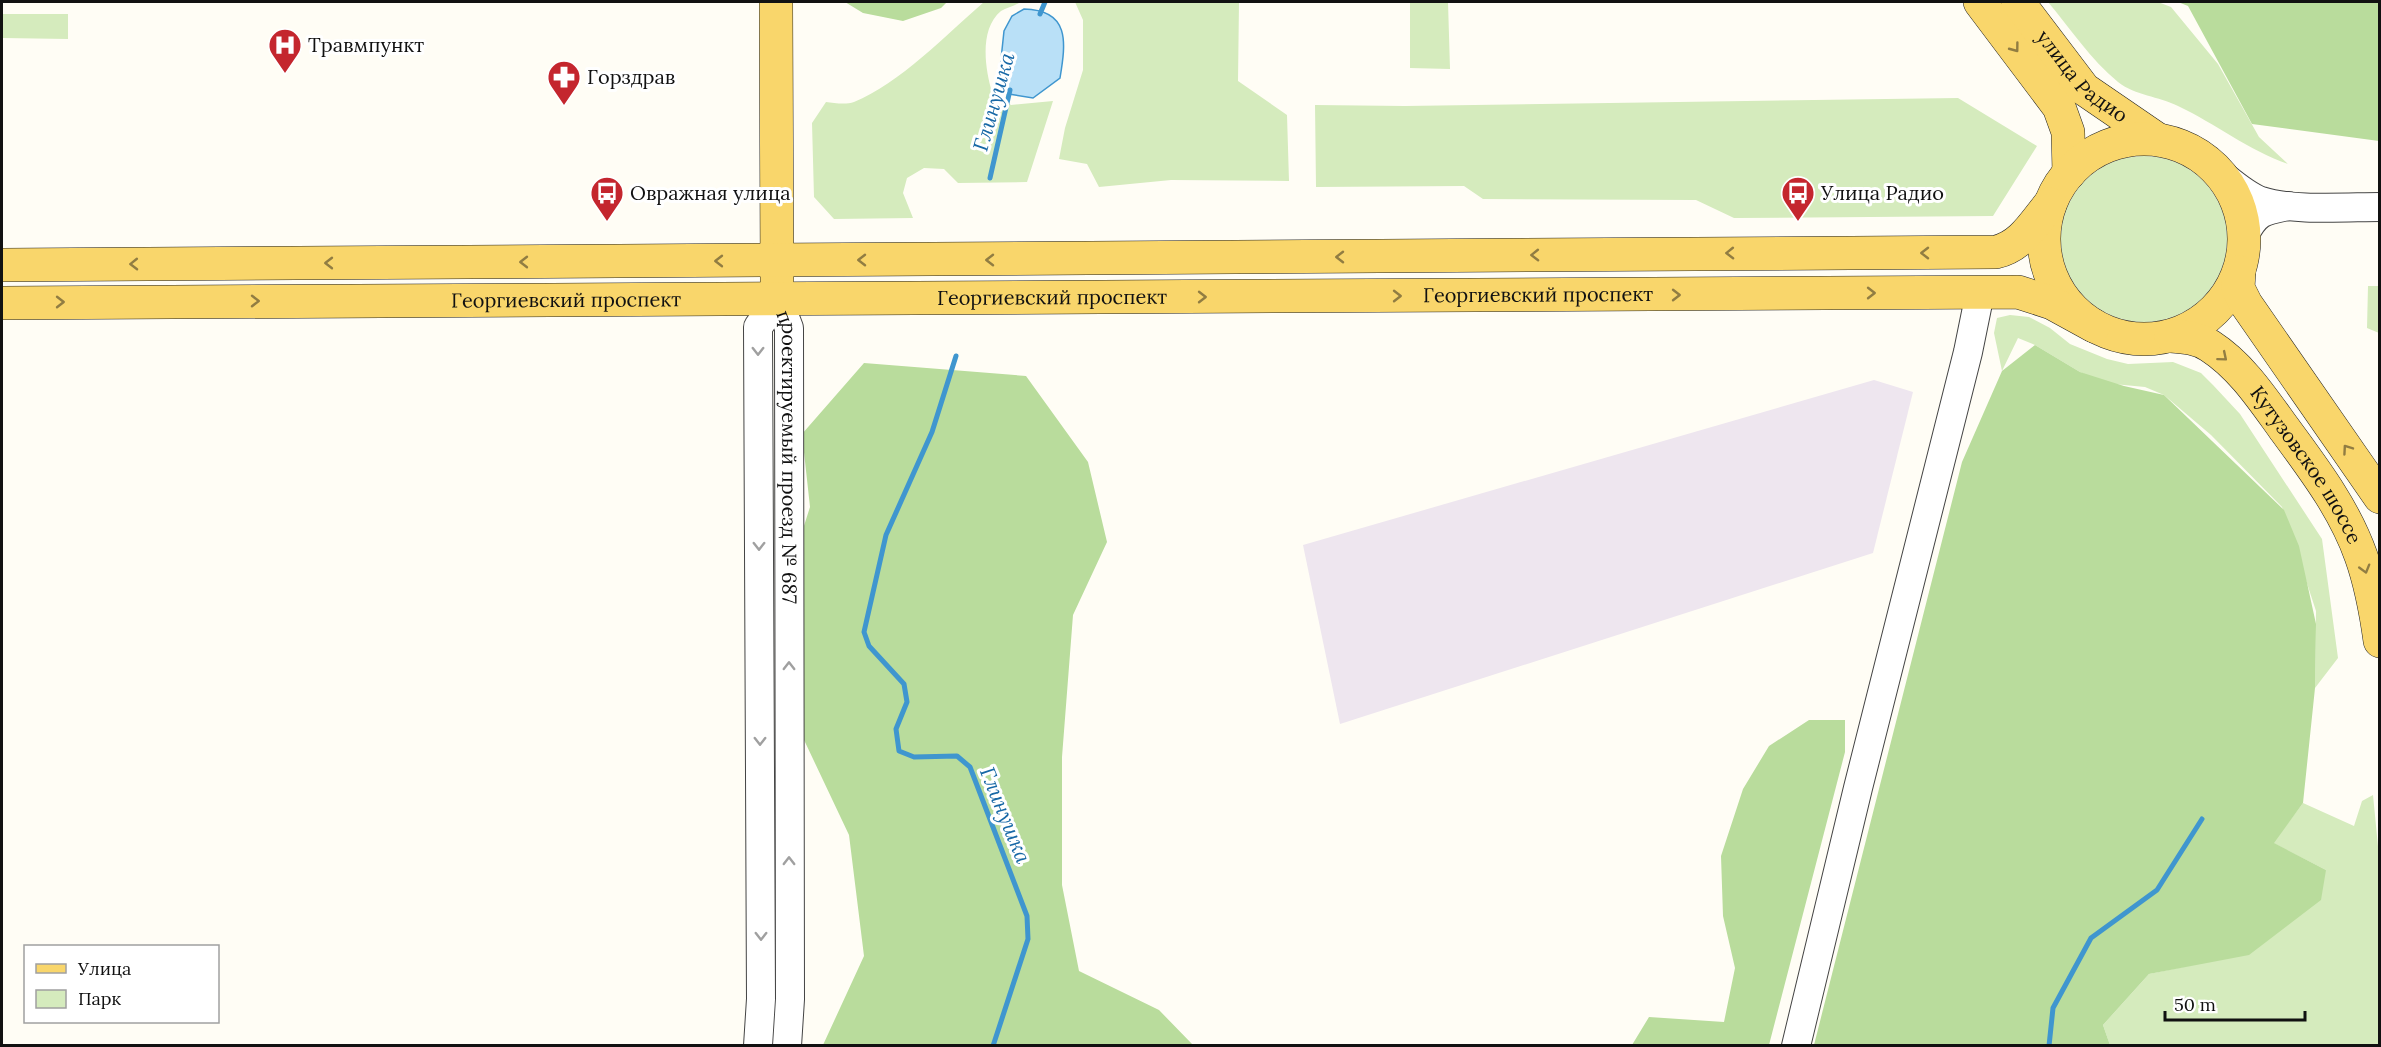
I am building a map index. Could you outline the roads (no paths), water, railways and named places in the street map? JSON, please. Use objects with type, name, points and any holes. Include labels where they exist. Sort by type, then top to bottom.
[{"type":"main road","points":[[776,2],[778,299]]},
{"type":"main road","points":[[1980,2],[2059,107],[2068,132],[2069,173]]},
{"type":"main road","name":"улица Радио","points":[[2018,2],[2084,89],[2157,139]]},
{"type":"main road","points":[[2239,272],[2220,305],[2206,319],[2171,336],[2131,339],[2094,326],[2077,314],[2064,300],[2051,275],[2043,246],[2050,204],[2069,173],[2083,159],[2114,143],[2140,138],[2157,139],[2176,144],[2194,153],[2226,178],[2240,211],[2245,234],[2238,288],[2246,304],[2379,498]]},
{"type":"main road","name":"Георгиевский проспект","points":[[2,265],[1996,252],[2013,247],[2021,240],[2050,204]]},
{"type":"main road","name":"Георгиевский проспект","points":[[2,303],[1980,293],[2028,294],[2052,303],[2094,326]]},
{"type":"main road","name":"Кутузовское шоссе","points":[[2171,336],[2195,338],[2209,345],[2228,360],[2251,384],[2322,480],[2346,519],[2361,556],[2374,602],[2379,641]]},
{"type":"street","points":[[2226,178],[2245,193],[2262,201],[2288,206],[2379,207]]},
{"type":"street","points":[[2245,234],[2253,219],[2264,211],[2288,206]]},
{"type":"street","points":[[1796,1046],[1858,788],[1968,352],[1980,293]]},
{"type":"street","name":"проектируемый проезд № 687","points":[[758,1046],[761,999],[758,327],[778,299]]},
{"type":"street","name":"проектируемый проезд № 687","points":[[778,299],[789,328],[790,999],[787,1046]]},
{"type":"water","points":[[1024,9],[1050,15],[1062,30],[1063,52],[1060,78],[1033,98],[1009,94],[999,78],[1004,31],[1012,16]]},
{"type":"waterway","name":"Глинушка","points":[[1040,14],[1045,2]]},
{"type":"waterway","name":"Глинушка","points":[[990,178],[1010,90]]},
{"type":"waterway","name":"Глинушка","points":[[956,356],[932,432],[886,535],[864,632],[869,646],[904,684],[907,702],[896,729],[899,751],[914,757],[957,756],[970,767],[1027,916],[1028,939],[993,1046]]},
{"type":"waterway","points":[[2049,1046],[2053,1008],[2091,938],[2157,890],[2202,819]]},
{"type":"place","name":"Травмпункт","points":[[285,74]]},
{"type":"place","name":"Горздрав","points":[[564,106]]},
{"type":"place","name":"Овражная улица","points":[[607,222]]},
{"type":"place","name":"Улица Радио","points":[[1798,222]]}]
